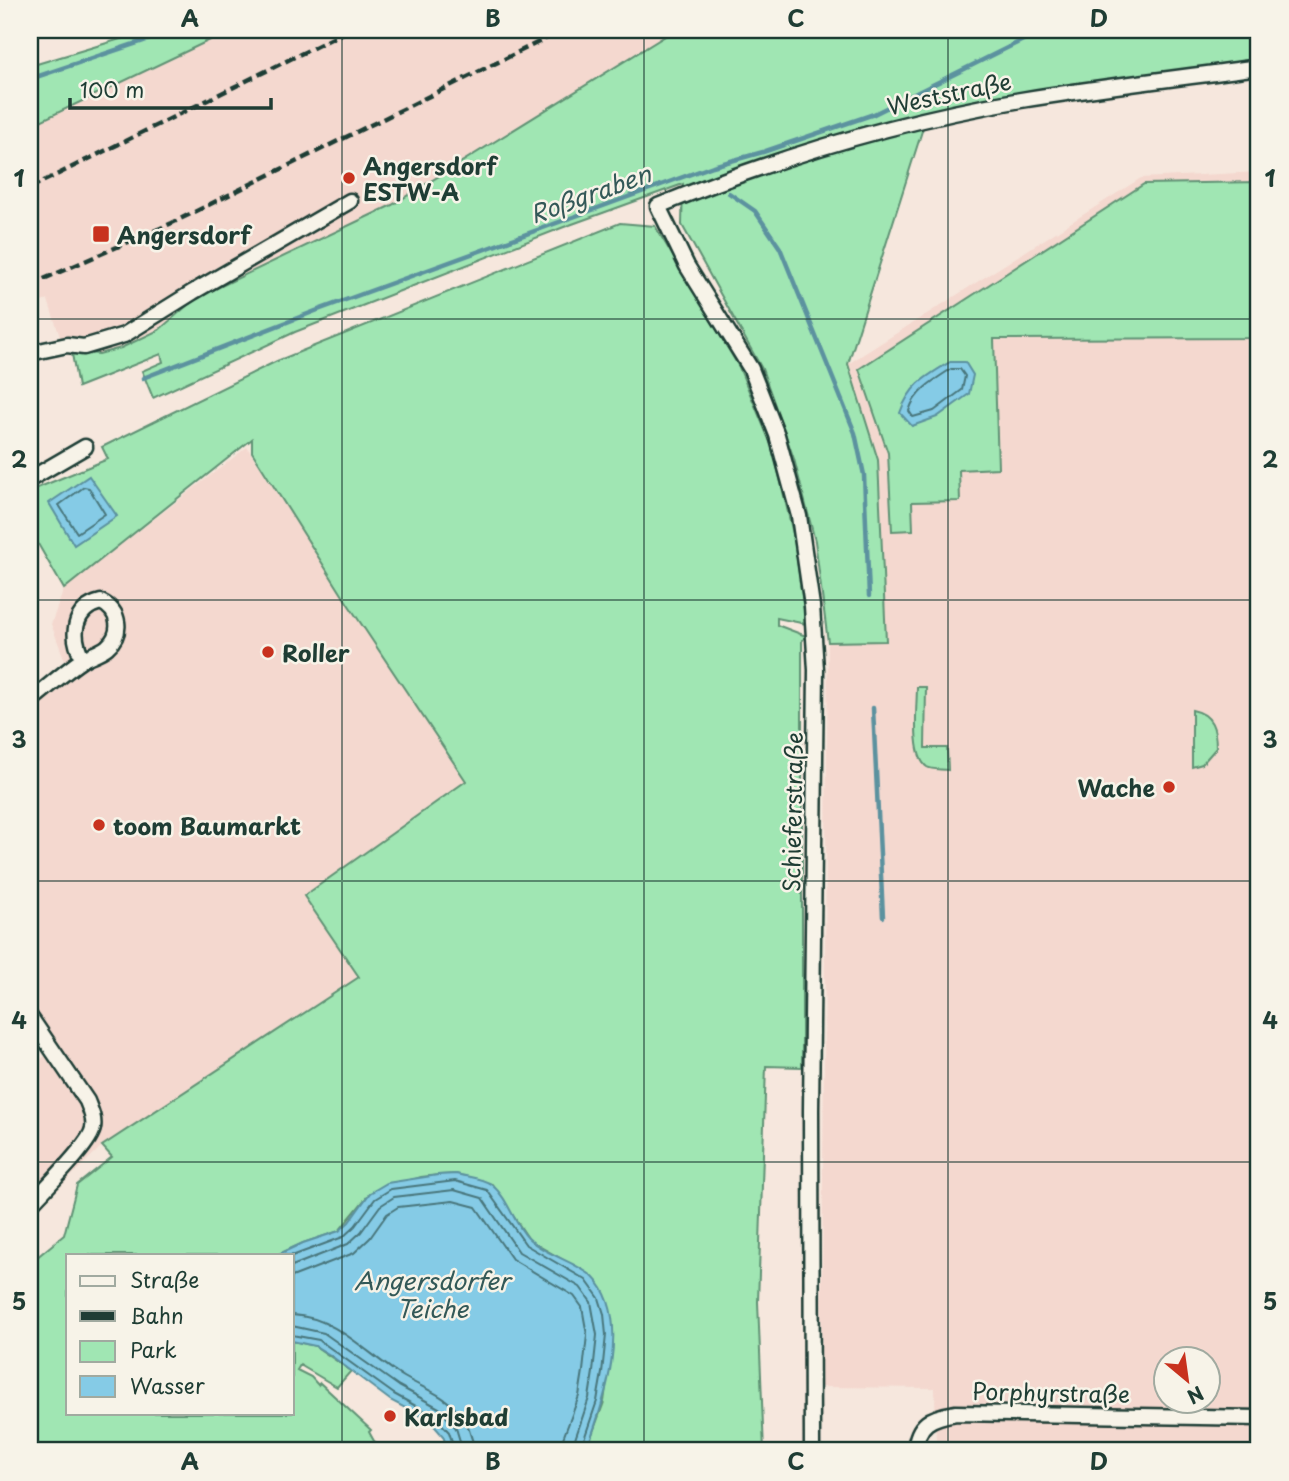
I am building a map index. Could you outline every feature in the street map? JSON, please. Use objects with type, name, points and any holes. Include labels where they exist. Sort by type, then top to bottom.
[{"type":"street","name":"Weststraße","points":[[658,206],[727,178],[787,158],[920,121],[1020,100],[1259,67]]},
{"type":"street","points":[[30,353],[67,345],[84,347],[124,335],[192,292],[350,201]]},
{"type":"street","name":"Schieferstraße","points":[[658,206],[687,266],[751,369],[773,424],[799,516],[813,606],[816,670],[811,1110],[812,1451]]},
{"type":"street","points":[[30,479],[85,446]]},
{"type":"street","points":[[30,701],[83,659]]},
{"type":"street","points":[[30,1017],[87,1101],[94,1129],[83,1146],[30,1205]]},
{"type":"street","name":"Porphyrstraße","points":[[915,1451],[919,1432],[928,1421],[938,1416],[957,1413],[1259,1418]]},
{"type":"shaded area","points":[[231,30],[675,30],[392,205],[196,298],[159,330],[121,348],[99,354],[75,352],[61,340],[48,300],[30,305],[30,126]]},
{"type":"shaded area","points":[[1259,172],[1259,1451],[936,1451],[935,1388],[821,1387],[828,642],[885,641],[878,460],[848,364],[1141,178]]},
{"type":"shaded area","points":[[247,447],[466,781],[305,896],[359,977],[102,1146],[30,1216],[30,1067],[52,1051],[30,1016],[30,692],[65,661],[51,624],[64,589]]},
{"type":"green space","points":[[143,30],[231,30],[30,126],[30,66]]},
{"type":"green space","points":[[675,30],[1259,30],[1259,60],[1008,95],[928,112],[848,364],[878,460],[886,641],[828,642],[815,541],[794,459],[762,369],[682,225],[683,184],[564,227],[295,332],[153,398],[142,371],[163,362],[161,354],[78,387],[72,354],[75,352],[99,354],[121,348],[159,330],[196,298],[392,205]]},
{"type":"green space","points":[[1259,182],[1259,338],[994,339],[998,468],[959,470],[960,501],[912,502],[913,530],[892,531],[888,453],[859,369],[1144,184]]},
{"type":"green space","points":[[620,223],[655,226],[739,367],[773,449],[794,538],[806,624],[777,618],[777,625],[806,636],[802,641],[802,1067],[766,1066],[758,1302],[764,1451],[586,1451],[604,1402],[613,1335],[590,1275],[530,1241],[492,1184],[456,1174],[421,1177],[370,1193],[339,1231],[279,1254],[66,1254],[66,1414],[294,1414],[294,1341],[315,1346],[351,1371],[337,1387],[300,1365],[297,1370],[311,1377],[318,1385],[320,1383],[371,1430],[369,1432],[374,1441],[387,1451],[30,1451],[30,1263],[64,1235],[77,1185],[112,1157],[102,1146],[359,977],[304,896],[466,781],[348,604],[252,452],[252,439],[64,589],[30,530],[30,491],[108,459],[102,447],[277,361]]},
{"type":"green space","points":[[917,687],[926,687],[925,748],[947,748],[948,770],[927,767],[922,761],[916,730]]},
{"type":"green space","points":[[1192,710],[1205,715],[1212,723],[1216,748],[1202,764],[1192,767]]},
{"type":"water","points":[[950,362],[965,362],[973,375],[969,394],[937,417],[912,426],[900,413],[904,403],[926,377]]},
{"type":"water","points":[[89,476],[117,516],[74,545],[49,503]]},
{"type":"water","name":"Angersdorfer Teiche","points":[[456,1174],[480,1179],[492,1185],[498,1190],[528,1238],[585,1271],[605,1294],[612,1315],[611,1362],[600,1411],[586,1451],[448,1451],[443,1436],[430,1421],[390,1400],[315,1346],[294,1341],[294,1254],[279,1254],[339,1231],[370,1193],[387,1183]]},
{"type":"waterway","name":"Roßgraben","points":[[30,79],[176,30]]},
{"type":"waterway","name":"Roßgraben","points":[[143,378],[318,310],[713,166],[874,114],[1043,30]]},
{"type":"waterway","points":[[729,193],[755,211],[780,248],[855,433],[864,475],[869,596]]},
{"type":"waterway","points":[[873,708],[883,917]]},
{"type":"railway","points":[[30,188],[349,30]]},
{"type":"railway","points":[[30,285],[172,223],[563,30]]},
{"type":"place","name":"Angersdorf ESTW-A","points":[[349,178]]},
{"type":"place","name":"Angersdorf","points":[[101,234]]},
{"type":"place","name":"Roller","points":[[268,652]]},
{"type":"place","name":"Wache","points":[[1169,787]]},
{"type":"place","name":"toom Baumarkt","points":[[99,825]]},
{"type":"place","name":"Karlsbad","points":[[390,1416]]}]
